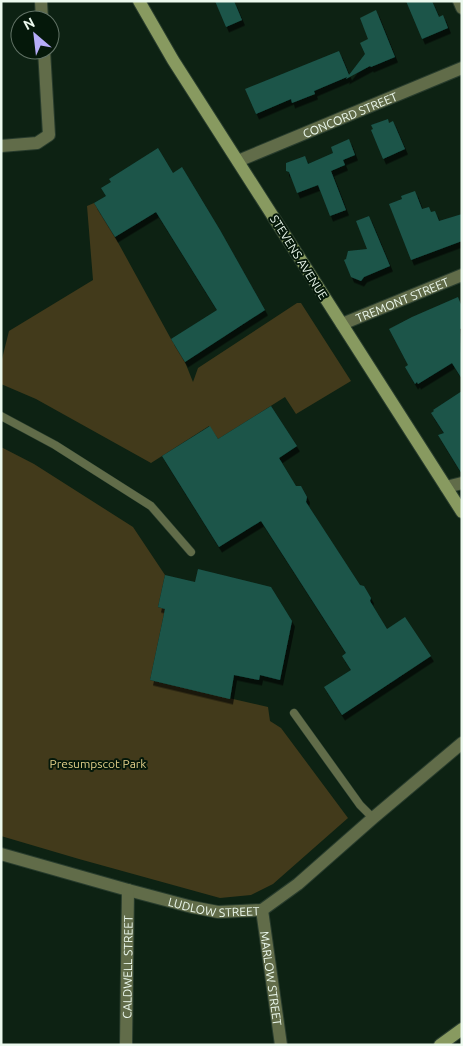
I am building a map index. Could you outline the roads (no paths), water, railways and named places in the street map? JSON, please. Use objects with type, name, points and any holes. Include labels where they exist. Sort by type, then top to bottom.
[{"type":"main road","name":"STEVENS AVENUE","points":[[139,1],[173,60],[462,512]]},
{"type":"main road","points":[[440,1045],[462,1029]]},
{"type":"street","points":[[459,1],[462,8]]},
{"type":"street","points":[[1,146],[37,143],[49,135],[45,60]]},
{"type":"street","name":"CONCORD STREET","points":[[238,161],[462,68]]},
{"type":"street","name":"TREMONT STREET","points":[[342,324],[462,275]]},
{"type":"street","points":[[446,487],[462,483]]},
{"type":"street","name":"LUDLOW STREET","points":[[1,854],[192,907],[218,912],[262,910],[298,884],[462,742]]},
{"type":"street","name":"CALDWELL STREET","points":[[126,1045],[128,890]]},
{"type":"street","name":"MARLOW STREET","points":[[262,910],[282,1045]]},
{"type":"lane","points":[[1,416],[55,445],[151,506],[191,552]]},
{"type":"lane","points":[[294,713],[360,805],[373,818]]},
{"type":"park label","name":"Presumpscot Park","points":[[98,763]]}]
